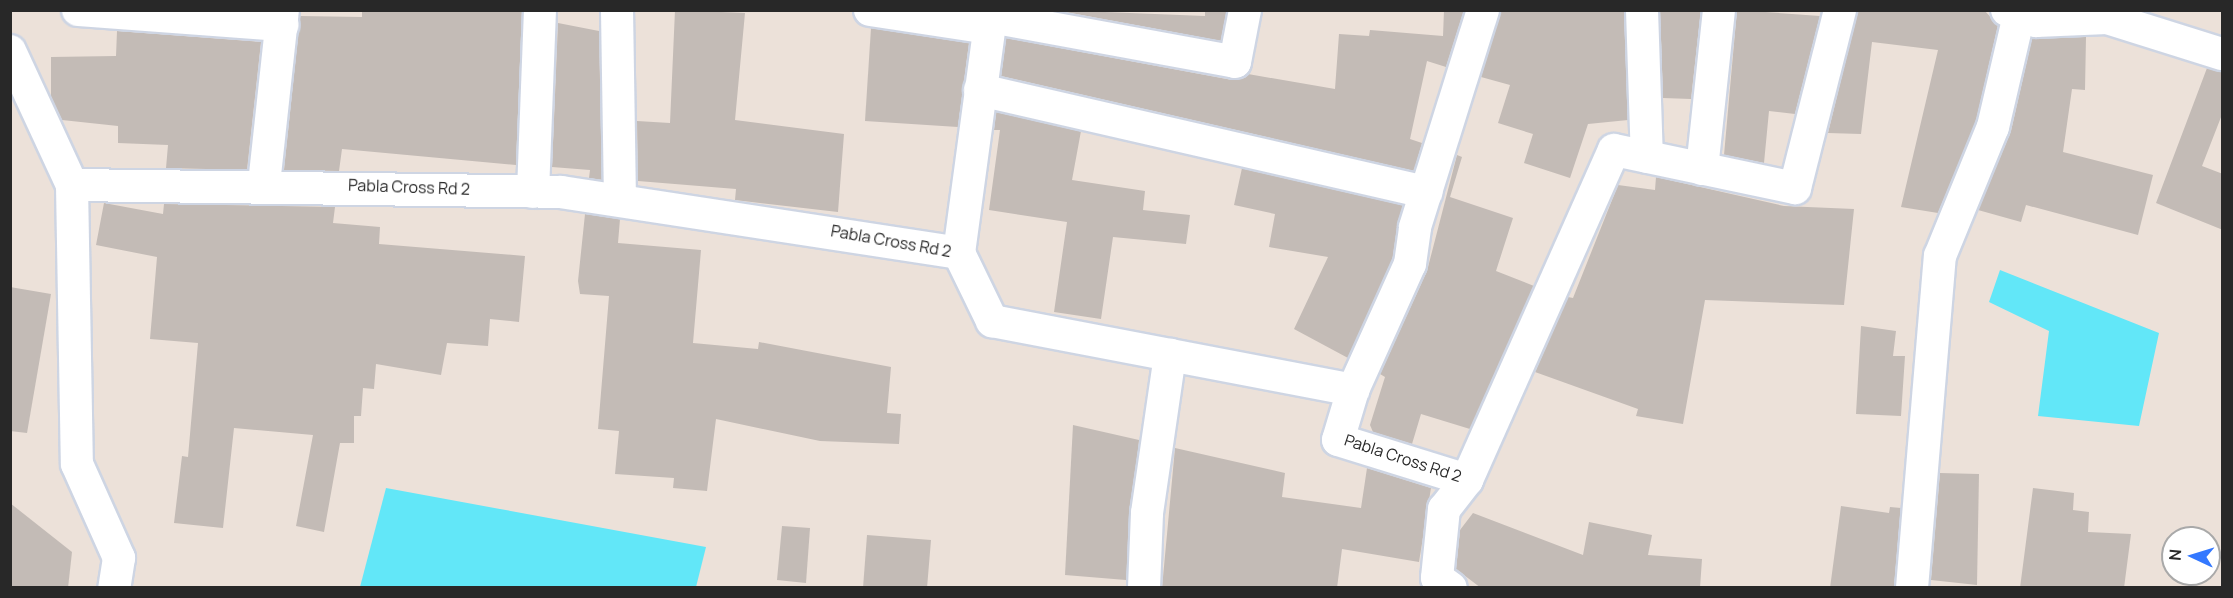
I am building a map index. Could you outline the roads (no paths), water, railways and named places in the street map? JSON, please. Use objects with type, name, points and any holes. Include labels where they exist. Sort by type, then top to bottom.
[{"type":"street","points":[[78,10],[282,18],[264,184]]},
{"type":"street","points":[[533,192],[540,10]]},
{"type":"street","points":[[617,10],[620,200]]},
{"type":"street","points":[[870,10],[990,18],[1235,62],[1245,10]]},
{"type":"street","points":[[1353,390],[1410,264],[1426,192],[1483,10]]},
{"type":"street","points":[[1642,10],[1647,157]]},
{"type":"street","points":[[1702,169],[1719,10]]},
{"type":"street","points":[[1467,480],[1614,150],[1795,188],[1840,10]]},
{"type":"street","points":[[1912,588],[1940,256],[1993,127],[2013,13],[2036,21],[2107,14],[2223,54]]},
{"type":"street","points":[[959,253],[990,18]]},
{"type":"street","points":[[10,51],[72,185],[77,464],[119,558],[114,588]]},
{"type":"street","points":[[981,90],[1426,192]]},
{"type":"street","name":"Pabla Cross Rd 2","points":[[72,185],[264,184],[533,192],[620,200],[959,253],[992,321],[1353,390],[1338,440],[1467,480],[1444,509],[1437,578],[1451,588]]},
{"type":"street","points":[[1144,588],[1147,513],[1170,355]]},
{"type":"water","points":[[2000,270],[2159,333],[2139,426],[2038,416],[2049,331],[1989,302]]},
{"type":"water","points":[[386,488],[706,547],[696,587],[360,587]]}]
